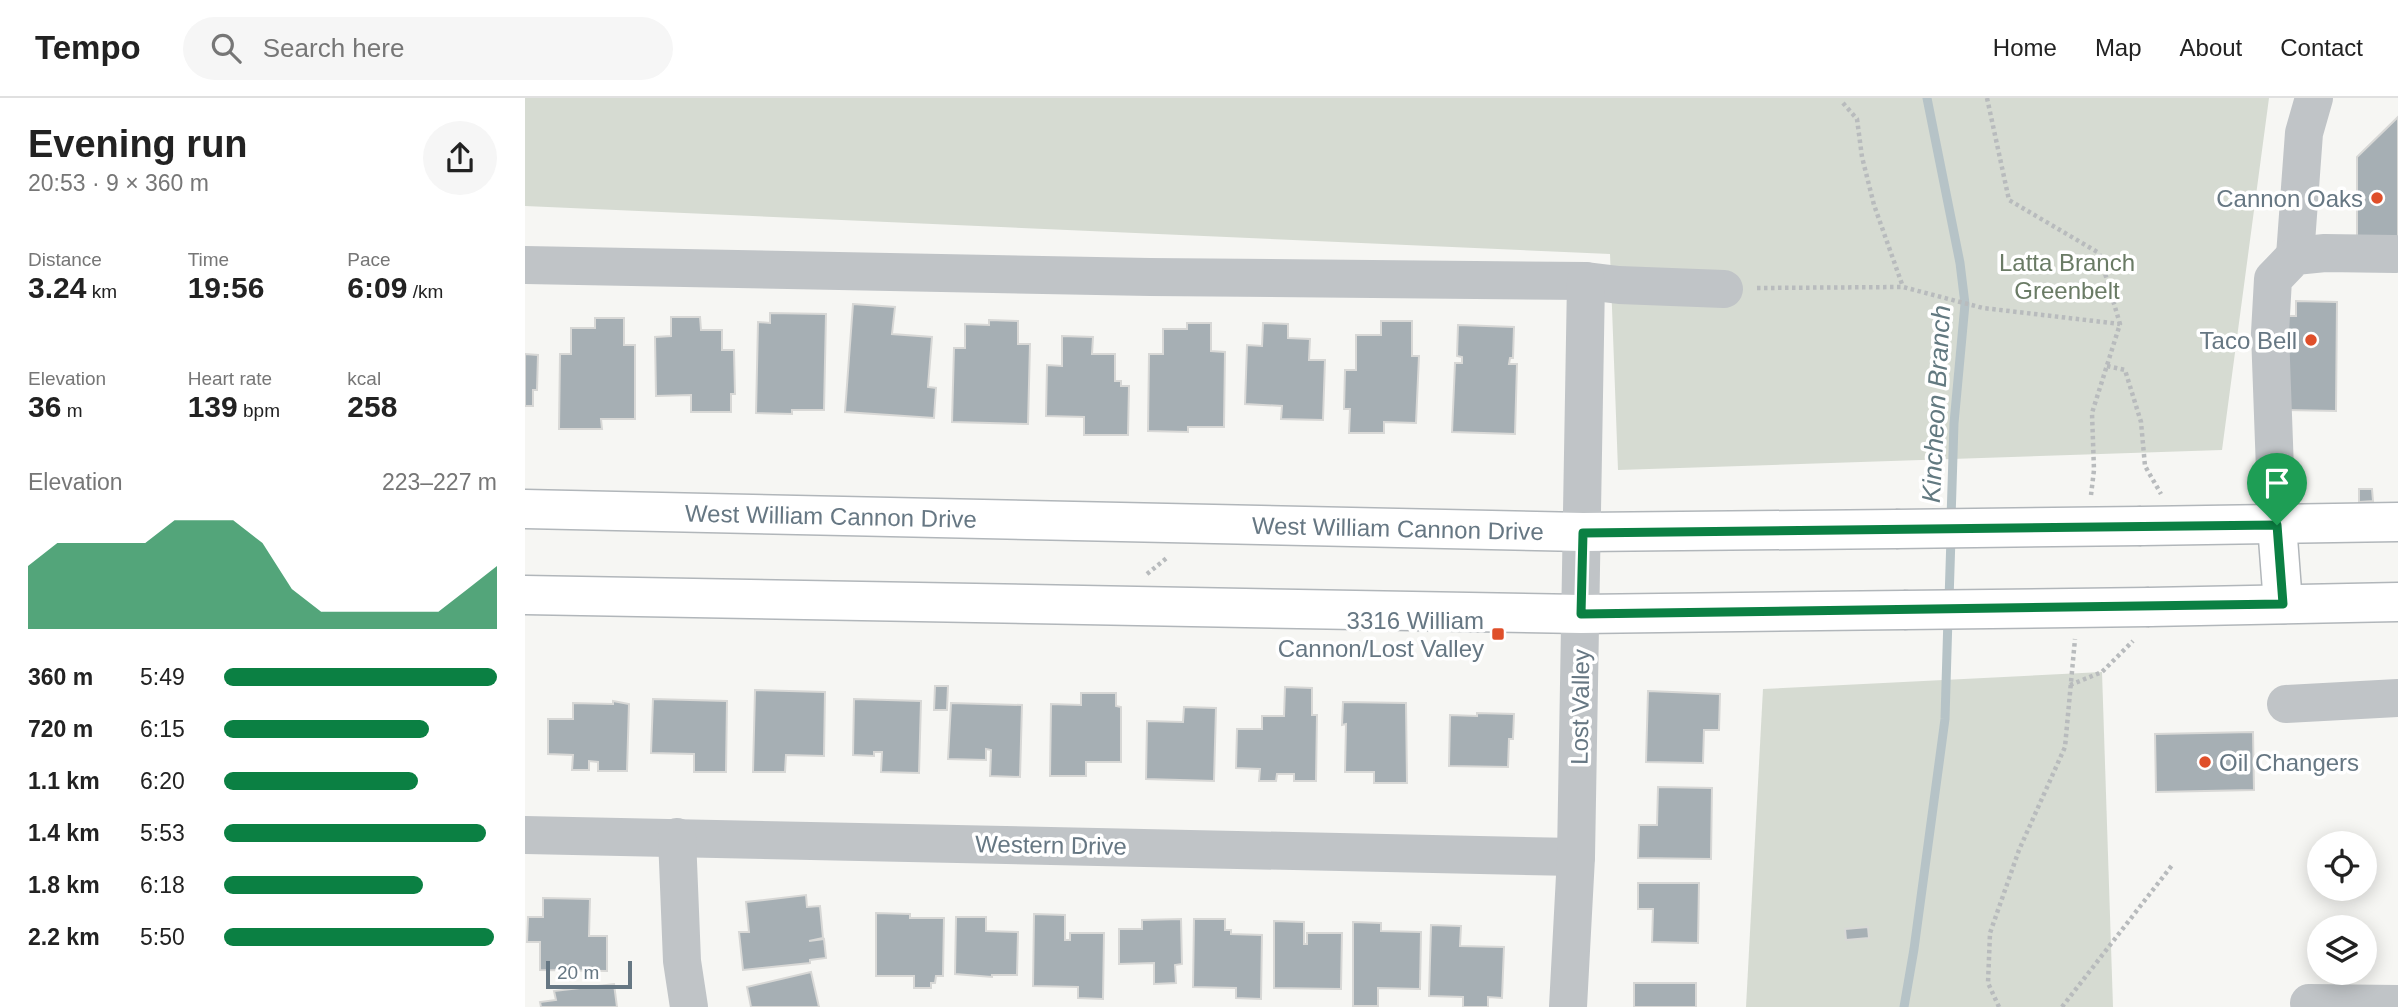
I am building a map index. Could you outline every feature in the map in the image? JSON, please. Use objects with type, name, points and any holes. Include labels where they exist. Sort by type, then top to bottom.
[{"type":"main road","name":"West William Cannon Drive","points":[[525,509],[1583,533],[1896,529],[2151,511],[2277,525],[2398,523]]},
{"type":"main road","points":[[2277,525],[2283,604]]},
{"type":"main road","points":[[525,595],[1581,614],[1904,610],[2144,621],[2283,604],[2398,602]]},
{"type":"street","points":[[2277,525],[2270,333],[2273,279],[2294,256],[2304,133],[2314,98]]},
{"type":"street","points":[[2294,256],[2325,253],[2395,254]]},
{"type":"street","points":[[525,265],[1136,277],[1586,281],[1724,289]]},
{"type":"street","name":"Lost Valley","points":[[1568,1007],[1576,857],[1586,281]]},
{"type":"street","points":[[2285,704],[2398,698]]},
{"type":"street","name":"Western Drive","points":[[525,835],[1576,857]]},
{"type":"street","points":[[677,837],[683,961],[689,1007]]},
{"type":"street","points":[[2309,1003],[2398,1004]]},
{"type":"path","points":[[1843,103],[1857,119],[1862,157],[1874,205],[1903,288]]},
{"type":"path","points":[[1724,289],[1903,288],[1983,309],[2120,324]]},
{"type":"path","points":[[2107,366],[2125,370],[2141,422],[2151,511]]},
{"type":"path","points":[[1146,582],[1146,574],[1168,556],[1168,549]]},
{"type":"path","points":[[2070,685],[2102,672],[2144,621]]},
{"type":"path","points":[[2062,1007],[2173,864]]},
{"type":"green space","name":"Latta Branch Greenbelt","points":[[525,98],[2269,98],[2222,450],[1618,470],[1610,254],[525,206]]},
{"type":"green space","points":[[2102,672],[2113,1007],[1746,1007],[1763,689]]},
{"type":"building","name":"Cannon Oaks","points":[[2398,117],[2398,239],[2357,238],[2357,157]]},
{"type":"building","name":"Taco Bell","points":[[2296,301],[2337,302],[2336,411],[2284,410],[2286,316],[2296,316]]},
{"type":"building","points":[[853,304],[895,307],[892,334],[932,337],[928,387],[936,388],[934,418],[845,412]]},
{"type":"building","points":[[770,313],[826,314],[824,410],[792,410],[792,414],[756,413],[758,322],[770,323]]},
{"type":"building","points":[[671,317],[700,317],[701,330],[722,330],[722,350],[734,350],[735,394],[731,394],[731,412],[691,412],[691,395],[656,396],[655,337],[671,336]]},
{"type":"building","points":[[595,318],[624,318],[624,345],[635,345],[635,419],[601,419],[602,429],[559,429],[560,354],[571,354],[571,328],[595,328]]},
{"type":"building","points":[[989,320],[1018,321],[1018,344],[1030,344],[1028,424],[952,422],[954,348],[965,348],[965,324],[989,325]]},
{"type":"building","points":[[1381,321],[1412,321],[1412,356],[1419,356],[1416,423],[1384,422],[1384,433],[1349,433],[1350,409],[1344,409],[1345,370],[1356,370],[1356,335],[1381,335]]},
{"type":"building","points":[[1187,323],[1211,323],[1211,351],[1225,352],[1224,427],[1188,427],[1188,432],[1148,431],[1149,354],[1163,354],[1163,329],[1187,329]]},
{"type":"building","points":[[1263,323],[1288,324],[1288,338],[1310,339],[1309,360],[1325,360],[1323,420],[1281,419],[1282,406],[1245,404],[1247,345],[1262,346]]},
{"type":"building","points":[[1458,325],[1514,327],[1513,358],[1510,358],[1509,364],[1517,364],[1515,434],[1452,432],[1455,363],[1462,363],[1462,357],[1457,356]]},
{"type":"building","points":[[1062,336],[1093,337],[1092,354],[1115,354],[1115,381],[1121,381],[1121,386],[1129,386],[1128,435],[1084,435],[1084,417],[1046,416],[1047,365],[1062,366]]},
{"type":"building","points":[[525,354],[538,355],[537,390],[533,390],[533,406],[525,406]]},
{"type":"building","points":[[2359,489],[2372,489],[2373,501],[2359,502]]},
{"type":"building","points":[[935,686],[948,686],[947,710],[934,710]]},
{"type":"building","points":[[1285,687],[1312,688],[1312,715],[1317,715],[1316,781],[1294,781],[1294,774],[1277,774],[1276,781],[1259,781],[1260,769],[1236,768],[1237,729],[1262,729],[1262,716],[1284,716]]},
{"type":"building","points":[[755,690],[825,692],[824,756],[786,755],[785,772],[753,772]]},
{"type":"building","points":[[1648,691],[1720,694],[1719,730],[1704,730],[1703,763],[1646,762]]},
{"type":"building","points":[[1081,693],[1116,693],[1116,706],[1121,707],[1121,762],[1086,762],[1086,776],[1050,776],[1051,704],[1081,705]]},
{"type":"building","points":[[653,699],[727,701],[726,772],[694,772],[694,754],[651,753]]},
{"type":"building","points":[[854,699],[921,701],[919,773],[881,772],[882,752],[874,752],[874,756],[853,755]]},
{"type":"building","points":[[613,701],[629,704],[627,771],[598,771],[598,762],[589,761],[589,770],[572,770],[573,755],[548,754],[548,719],[573,719],[573,703],[613,704]]},
{"type":"building","points":[[1343,702],[1406,703],[1407,783],[1374,783],[1374,772],[1345,772],[1346,724],[1342,725]]},
{"type":"building","points":[[951,703],[1022,705],[1020,777],[990,776],[991,750],[986,749],[986,760],[948,759]]},
{"type":"building","points":[[1184,707],[1216,708],[1214,781],[1146,779],[1147,721],[1183,722]]},
{"type":"building","points":[[1477,713],[1514,714],[1513,739],[1509,739],[1508,767],[1449,766],[1450,715],[1477,716]]},
{"type":"building","name":"Oil Changers","points":[[2253,732],[2254,790],[2156,792],[2155,734]]},
{"type":"building","points":[[1658,787],[1712,788],[1711,859],[1638,858],[1639,825],[1657,825]]},
{"type":"building","points":[[1638,883],[1699,883],[1698,943],[1652,942],[1653,909],[1638,909]]},
{"type":"building","points":[[806,895],[807,907],[820,906],[823,938],[809,941],[824,939],[826,958],[810,960],[810,963],[743,970],[739,932],[749,932],[746,902]]},
{"type":"building","points":[[543,898],[590,899],[589,936],[607,936],[607,971],[540,970],[540,942],[527,942],[528,917],[543,917]]},
{"type":"building","points":[[876,913],[910,914],[910,918],[944,918],[943,976],[936,976],[931,988],[914,988],[914,976],[876,976]]},
{"type":"building","points":[[1034,914],[1065,915],[1065,940],[1070,940],[1070,933],[1104,933],[1103,999],[1078,998],[1078,987],[1033,986]]},
{"type":"building","points":[[956,917],[986,917],[986,931],[1018,932],[1017,975],[992,977],[955,974]]},
{"type":"building","points":[[1181,919],[1182,964],[1175,965],[1176,983],[1154,984],[1154,963],[1119,964],[1119,929],[1142,929],[1142,920]]},
{"type":"building","points":[[1194,919],[1225,919],[1225,930],[1231,930],[1231,934],[1262,935],[1261,999],[1236,998],[1236,988],[1193,987]]},
{"type":"building","points":[[1274,921],[1304,922],[1304,944],[1307,944],[1307,933],[1342,933],[1341,989],[1274,988]]},
{"type":"building","points":[[1353,922],[1381,923],[1381,931],[1421,932],[1420,989],[1378,988],[1378,1006],[1353,1006]]},
{"type":"building","points":[[1431,925],[1461,926],[1460,946],[1504,947],[1502,998],[1488,997],[1488,1007],[1463,1007],[1463,997],[1429,996]]},
{"type":"building","points":[[1868,927],[1869,938],[1846,940],[1845,929]]},
{"type":"building","points":[[811,972],[819,1007],[751,1007],[747,987]]},
{"type":"building","points":[[1634,983],[1696,983],[1696,1007],[1634,1007]]},
{"type":"building","points":[[614,984],[617,1007],[541,1007],[540,1002],[556,1000],[554,991]]},
{"type":"waterway","name":"Kincheon Branch","points":[[1927,98],[1960,263],[1965,304],[1954,423],[1951,519]]},
{"type":"waterway","name":"Kincheon Branch","points":[[1949,600],[1951,537]]},
{"type":"waterway","name":"Kincheon Branch","points":[[1904,1007],[1945,719],[1948,617]]},
{"type":"place","name":"Cannon Oaks","points":[[2377,198]]},
{"type":"place","name":"Taco Bell","points":[[2311,340]]},
{"type":"place","name":"3316 William Cannon/Lost Valley","points":[[1498,634]]},
{"type":"place","name":"Oil Changers","points":[[2205,762]]},
{"type":"route","points":[[2277,525],[2283,604],[1581,614],[1583,533],[2277,525]]}]
